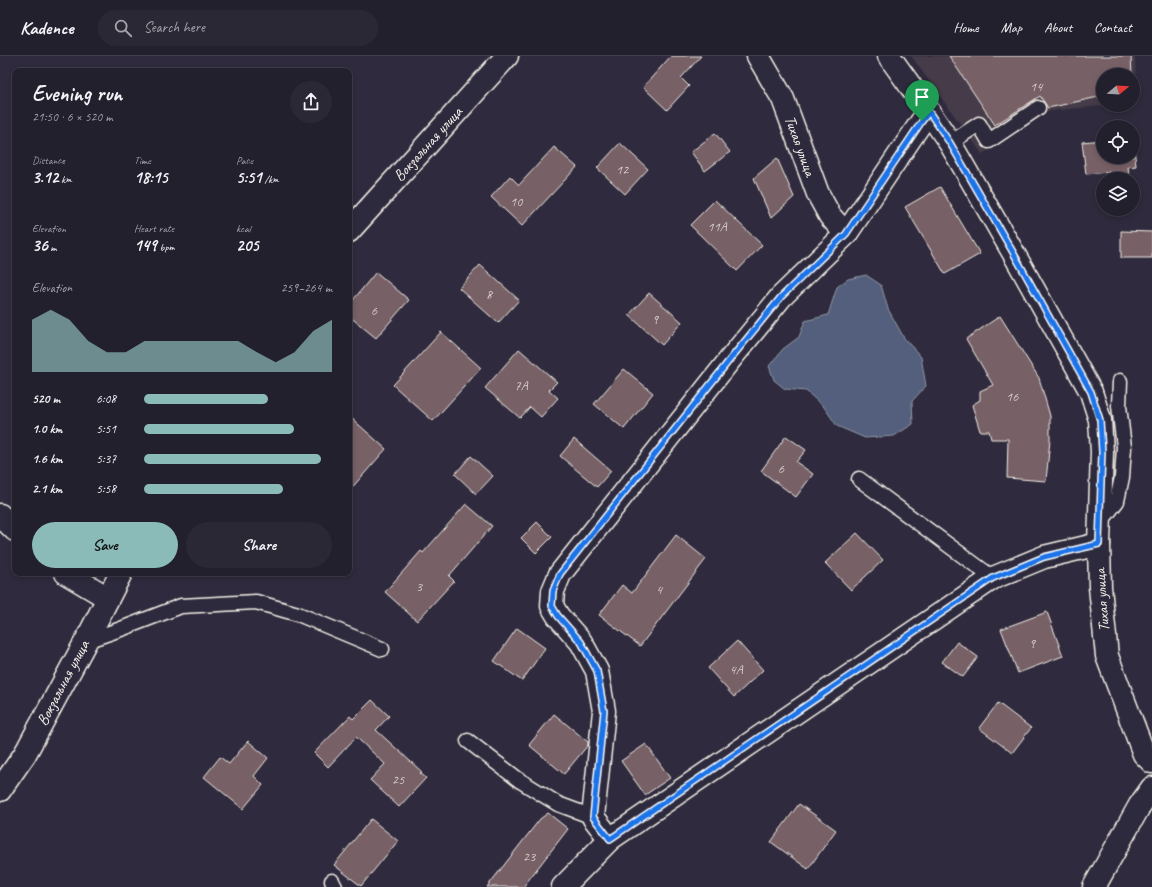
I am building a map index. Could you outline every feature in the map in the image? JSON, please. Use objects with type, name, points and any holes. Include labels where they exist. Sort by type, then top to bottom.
[{"type":"street","name":"Вокзальная улица","points":[[352,228],[507,56]]},
{"type":"street","name":"Тихая улица","points":[[758,56],[783,100],[818,194],[830,216],[846,234]]},
{"type":"street","name":"Тихая улица","points":[[889,56],[950,143],[1091,392],[1100,420],[1102,452],[1099,544],[1100,587],[1107,656],[1144,754],[1152,762]]},
{"type":"street","points":[[610,839],[593,817],[604,711],[597,671],[581,642],[558,616],[552,606],[553,591],[560,574],[722,369],[781,297],[846,234],[929,112]]},
{"type":"street","points":[[0,514],[12,527]]},
{"type":"street","points":[[563,887],[610,839],[993,578],[1044,557],[1099,544]]},
{"type":"street","points":[[71,576],[108,598]]},
{"type":"street","name":"Вокзальная улица","points":[[0,790],[25,754],[119,576]]},
{"type":"street","points":[[1094,887],[1140,805],[1152,788]]},
{"type":"lane","points":[[950,143],[979,124],[989,141],[1038,108]]},
{"type":"lane","points":[[1100,521],[1118,501],[1122,477],[1124,447],[1119,406],[1120,381]]},
{"type":"lane","points":[[859,479],[993,578]]},
{"type":"lane","points":[[86,641],[181,606],[256,602],[298,614],[382,649]]},
{"type":"lane","points":[[468,741],[519,780],[558,804],[593,817]]},
{"type":"shaded area","points":[[911,56],[1135,56],[1136,68],[1096,68],[1096,106],[1050,111],[982,154]]},
{"type":"water","points":[[866,275],[881,285],[888,309],[904,338],[921,357],[926,386],[912,401],[913,424],[894,436],[865,438],[837,426],[824,407],[806,391],[785,389],[774,380],[769,366],[783,349],[799,337],[805,321],[828,315],[837,287],[848,279]]},
{"type":"building","points":[[671,56],[701,56],[681,78],[689,86],[667,110],[643,87]]},
{"type":"building","points":[[949,56],[1131,56],[1132,68],[1096,68],[1096,98],[1048,108],[1040,96],[995,125]]},
{"type":"building","points":[[715,133],[730,152],[705,171],[691,152]]},
{"type":"building","points":[[1096,141],[1096,164],[1136,164],[1136,166],[1128,167],[1129,172],[1096,172],[1086,174],[1082,142]]},
{"type":"building","points":[[620,143],[648,169],[625,194],[597,168]]},
{"type":"building","points":[[554,147],[577,167],[522,226],[491,197],[510,176],[519,185]]},
{"type":"building","points":[[777,158],[794,197],[771,218],[754,178]]},
{"type":"building","points":[[940,187],[980,254],[945,274],[905,207]]},
{"type":"building","points":[[715,200],[762,245],[737,271],[690,225]]},
{"type":"building","points":[[1121,231],[1152,232],[1152,258],[1121,258]]},
{"type":"building","points":[[480,265],[519,300],[498,323],[459,288]]},
{"type":"building","points":[[376,272],[409,300],[376,338],[352,318],[352,301]]},
{"type":"building","points":[[649,293],[682,322],[662,345],[629,315]]},
{"type":"building","points":[[1000,316],[1039,378],[1050,416],[1050,440],[1046,481],[1007,478],[1008,439],[991,439],[989,431],[980,431],[972,405],[980,400],[980,391],[993,385],[966,339]]},
{"type":"building","points":[[441,332],[481,368],[433,421],[393,385]]},
{"type":"building","points":[[519,349],[557,382],[549,390],[558,398],[541,417],[530,407],[520,418],[485,388]]},
{"type":"building","points":[[624,369],[653,393],[624,429],[594,404]]},
{"type":"building","points":[[352,419],[386,449],[352,488]]},
{"type":"building","points":[[786,436],[806,450],[796,462],[813,474],[796,497],[761,471]]},
{"type":"building","points":[[574,439],[611,471],[597,487],[560,456]]},
{"type":"building","points":[[471,456],[493,476],[476,494],[455,474]]},
{"type":"building","points":[[466,504],[492,526],[449,576],[454,581],[417,621],[385,592],[421,551],[423,553]]},
{"type":"building","points":[[537,522],[552,537],[536,553],[521,538]]},
{"type":"building","points":[[857,533],[883,560],[851,590],[825,563]]},
{"type":"building","points":[[676,535],[706,559],[640,646],[599,615],[622,585],[632,593]]},
{"type":"building","points":[[1047,612],[1063,656],[1018,673],[1001,629]]},
{"type":"building","points":[[517,628],[545,648],[522,681],[494,661]]},
{"type":"building","points":[[737,641],[763,670],[734,697],[708,668]]},
{"type":"building","points":[[957,642],[978,657],[963,677],[942,662]]},
{"type":"building","points":[[372,700],[389,716],[376,730],[422,772],[420,773],[426,778],[399,807],[370,780],[385,764],[356,737],[328,767],[314,753],[350,716],[353,719]]},
{"type":"building","points":[[998,703],[1031,728],[1012,753],[979,728]]},
{"type":"building","points":[[554,714],[588,742],[588,745],[564,774],[529,745]]},
{"type":"building","points":[[248,741],[268,758],[254,776],[263,785],[243,809],[204,777],[220,757],[229,764]]},
{"type":"building","points":[[646,744],[670,778],[645,795],[621,761]]},
{"type":"building","points":[[799,804],[836,830],[808,869],[771,842]]},
{"type":"building","points":[[548,813],[568,829],[523,887],[487,887],[540,819]]},
{"type":"building","points":[[371,819],[398,841],[361,886],[334,865]]},
{"type":"route","points":[[929,112],[950,143],[1091,392],[1100,420],[1102,452],[1099,544],[1044,557],[993,578],[610,839],[593,817],[604,711],[597,671],[581,642],[558,616],[552,606],[553,591],[560,574],[781,297],[846,234],[922,121],[929,112]]}]
